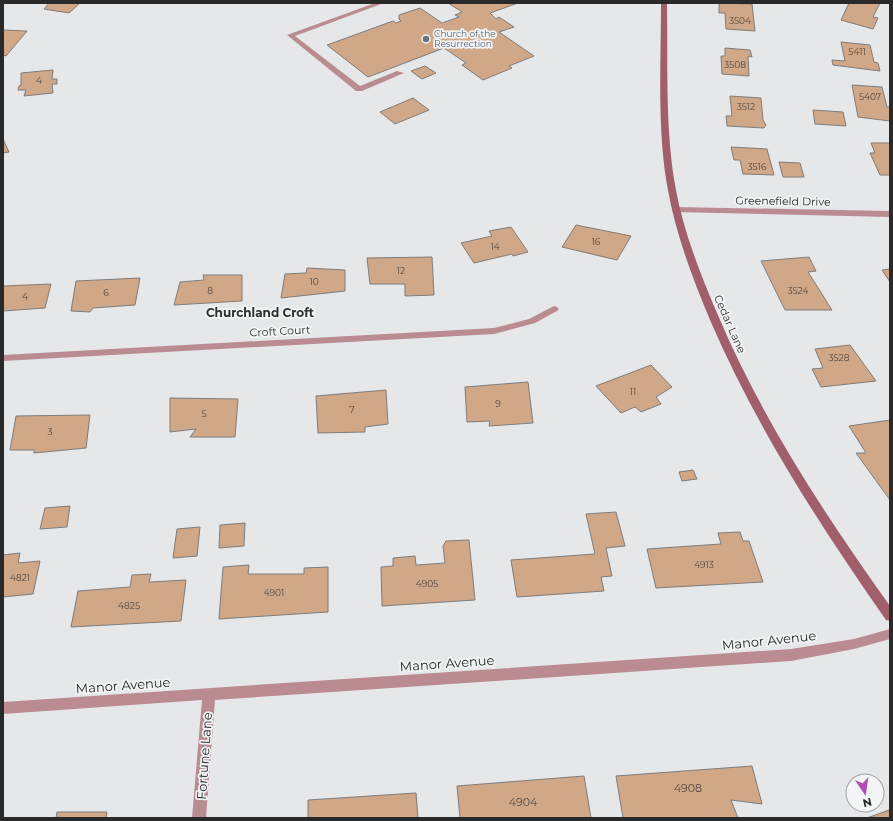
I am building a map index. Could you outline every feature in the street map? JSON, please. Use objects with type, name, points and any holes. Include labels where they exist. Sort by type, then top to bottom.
[{"type":"main road","name":"Cedar Lane","points":[[664,3],[665,137],[676,210],[694,270],[721,336],[759,411],[809,497],[890,616]]},
{"type":"street","points":[[381,3],[290,35],[359,89],[400,73]]},
{"type":"street","name":"Greenefield Drive","points":[[676,210],[890,214]]},
{"type":"street","name":"Croft Court","points":[[3,358],[494,331],[532,321],[554,309]]},
{"type":"street","name":"Manor Avenue","points":[[3,708],[791,655],[854,644],[890,634]]},
{"type":"street","name":"Fortune Lane","points":[[199,818],[209,694]]},
{"type":"building","points":[[49,3],[80,3],[69,13],[44,9]]},
{"type":"building","name":"Church of the Resurrection","points":[[448,3],[518,3],[490,13],[496,19],[499,17],[514,27],[499,32],[534,56],[509,66],[512,68],[483,80],[462,65],[466,63],[444,48],[368,77],[327,45],[393,21],[396,23],[401,21],[399,19],[399,15],[420,8],[442,23],[459,17],[455,15],[462,12]]},
{"type":"building","points":[[719,3],[752,4],[755,31],[726,29],[725,13],[719,13]]},
{"type":"building","points":[[849,3],[880,3],[873,17],[878,18],[873,29],[841,20]]},
{"type":"building","points":[[3,30],[27,31],[6,56],[3,55]]},
{"type":"building","points":[[841,42],[870,45],[874,62],[878,63],[880,71],[833,65],[832,60],[845,61]]},
{"type":"building","points":[[725,48],[750,50],[752,57],[748,56],[749,76],[722,74],[721,56],[725,56]]},
{"type":"building","points":[[425,66],[436,73],[422,79],[411,71]]},
{"type":"building","points":[[53,70],[52,79],[57,79],[57,84],[52,84],[53,93],[24,96],[26,90],[18,90],[19,86],[21,85],[21,73]]},
{"type":"building","points":[[852,85],[882,87],[887,107],[890,107],[890,121],[858,117]]},
{"type":"building","points":[[730,96],[761,98],[763,120],[766,125],[764,128],[727,126],[726,116],[732,116]]},
{"type":"building","points":[[413,98],[429,110],[395,124],[380,112]]},
{"type":"building","points":[[813,110],[843,112],[846,126],[815,124]]},
{"type":"building","points":[[3,139],[9,152],[3,153]]},
{"type":"building","points":[[871,143],[890,143],[890,175],[880,175],[870,153],[875,153]]},
{"type":"building","points":[[731,147],[767,149],[774,175],[743,174],[740,160],[734,160]]},
{"type":"building","points":[[779,162],[800,163],[804,177],[783,177]]},
{"type":"building","points":[[576,225],[631,236],[617,260],[562,247]]},
{"type":"building","points":[[511,227],[528,252],[513,256],[512,254],[474,263],[461,243],[492,236],[489,231]]},
{"type":"building","points":[[432,257],[434,295],[405,296],[405,284],[370,284],[367,258]]},
{"type":"building","points":[[809,257],[816,271],[808,272],[832,310],[785,310],[761,261]]},
{"type":"building","points":[[307,268],[345,270],[345,291],[281,298],[285,274],[306,273]]},
{"type":"building","points":[[890,269],[890,282],[882,270]]},
{"type":"building","points":[[203,275],[242,275],[242,301],[174,305],[180,282],[204,280]]},
{"type":"building","points":[[140,278],[135,305],[93,308],[90,312],[71,311],[76,281]]},
{"type":"building","points":[[51,284],[45,308],[3,311],[3,286]]},
{"type":"building","points":[[850,345],[876,381],[821,387],[812,369],[823,368],[815,349]]},
{"type":"building","points":[[651,365],[672,387],[656,397],[661,404],[641,412],[635,407],[621,413],[596,386]]},
{"type":"building","points":[[528,382],[533,423],[489,426],[490,421],[467,422],[465,387]]},
{"type":"building","points":[[386,390],[388,424],[365,427],[365,432],[318,433],[316,396]]},
{"type":"building","points":[[170,398],[238,399],[235,437],[190,437],[196,429],[170,432]]},
{"type":"building","points":[[90,415],[86,448],[34,453],[34,450],[10,450],[16,416]]},
{"type":"building","points":[[890,420],[890,500],[856,453],[866,453],[849,426]]},
{"type":"building","points":[[693,470],[697,479],[682,481],[679,472]]},
{"type":"building","points":[[70,506],[67,527],[40,529],[45,508]]},
{"type":"building","points":[[616,512],[625,546],[606,548],[612,576],[601,577],[604,591],[517,597],[511,560],[595,554],[586,514]]},
{"type":"building","points":[[245,523],[244,546],[219,548],[220,525]]},
{"type":"building","points":[[200,527],[197,556],[173,558],[177,529]]},
{"type":"building","points":[[740,532],[743,541],[749,541],[763,582],[656,588],[647,549],[721,544],[718,533]]},
{"type":"building","points":[[469,540],[475,600],[382,606],[381,567],[393,566],[393,558],[415,556],[416,565],[445,563],[443,546],[446,541]]},
{"type":"building","points":[[20,553],[18,563],[40,561],[33,594],[3,597],[3,555]]},
{"type":"building","points":[[249,565],[248,574],[304,574],[304,568],[328,567],[328,612],[219,619],[223,567]]},
{"type":"building","points":[[151,574],[149,582],[186,580],[181,621],[71,627],[78,591],[130,587],[132,575]]},
{"type":"building","points":[[752,766],[762,804],[731,800],[738,818],[623,818],[616,776]]},
{"type":"building","points":[[584,776],[591,818],[460,818],[457,786]]},
{"type":"building","points":[[416,793],[418,818],[308,818],[308,800]]},
{"type":"building","points":[[889,810],[890,818],[867,818],[885,813],[885,811]]},
{"type":"building","points":[[57,812],[107,812],[106,818],[56,818]]},
{"type":"place","name":"Church of the Resurrection","points":[[426,39]]},
{"type":"district","name":"Churchland Croft","points":[[260,313]]}]
